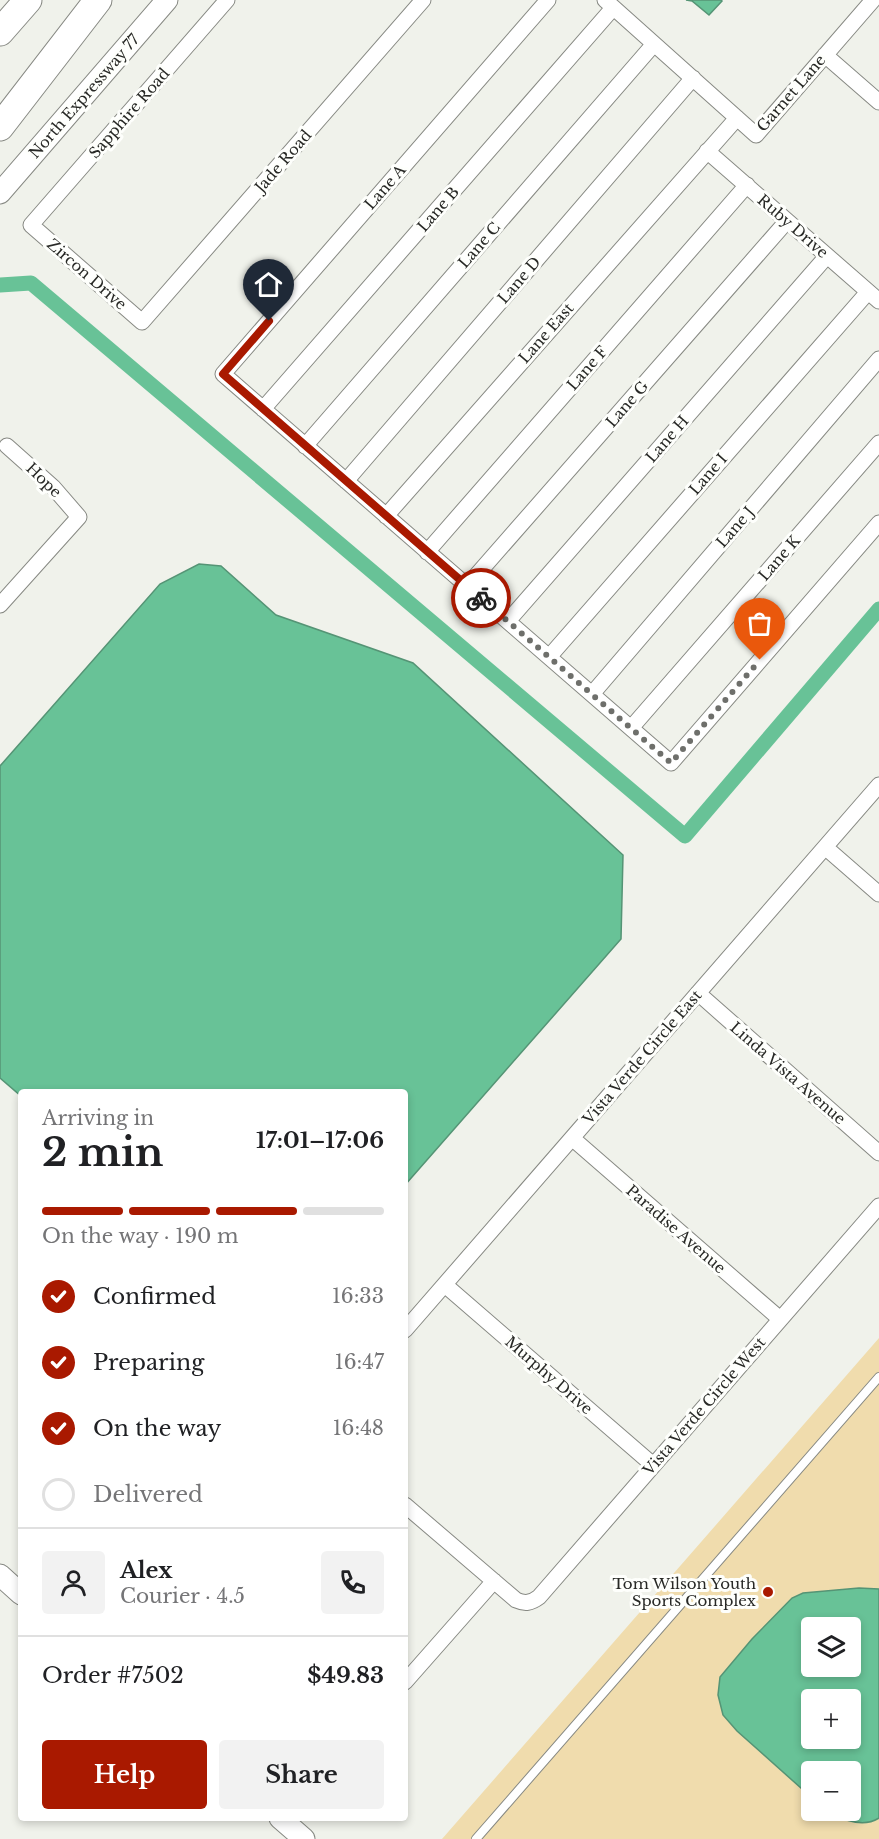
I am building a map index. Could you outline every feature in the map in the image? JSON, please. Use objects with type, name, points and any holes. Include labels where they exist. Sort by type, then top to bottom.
[{"type":"highway","points":[[0,32],[28,0]]},
{"type":"highway","points":[[0,111],[97,0]]},
{"type":"highway","points":[[0,127],[97,0]]},
{"type":"main road","name":"North Expressway 77","points":[[0,193],[167,0]]},
{"type":"main road","points":[[0,1575],[18,1590]]},
{"type":"main road","points":[[285,1821],[304,1839]]},
{"type":"street","name":"Sapphire Road","points":[[31,225],[227,0]]},
{"type":"street","name":"Jade Road","points":[[142,322],[423,0]]},
{"type":"street","name":"Lane A","points":[[263,410],[223,374],[548,0]]},
{"type":"street","name":"Garnet Lane","points":[[707,151],[737,118],[756,135],[873,0]]},
{"type":"street","points":[[609,4],[737,118]]},
{"type":"street","name":"Lane B","points":[[263,410],[609,4]]},
{"type":"street","name":"Lane C","points":[[305,446],[654,44]]},
{"type":"street","points":[[825,55],[879,102]]},
{"type":"street","name":"Lane D","points":[[346,481],[693,78]]},
{"type":"street","name":"Ruby Drive","points":[[707,151],[874,297]]},
{"type":"street","name":"Lane East","points":[[386,516],[707,151]]},
{"type":"street","name":"Lane F","points":[[427,552],[747,185]]},
{"type":"street","name":"Lane G","points":[[467,586],[787,221]]},
{"type":"street","name":"Zircon Drive","points":[[31,225],[142,322]]},
{"type":"street","name":"Lane H","points":[[508,621],[827,256]]},
{"type":"street","name":"Lane I","points":[[549,657],[874,297]]},
{"type":"street","name":"Lane J","points":[[592,694],[879,359]]},
{"type":"street","points":[[263,410],[671,763],[879,523]]},
{"type":"street","name":"Lane K","points":[[631,728],[879,443]]},
{"type":"street","name":"Hope","points":[[0,605],[79,517],[53,487],[8,446]]},
{"type":"street","name":"Vista Verde Circle East","points":[[408,1327],[879,785]]},
{"type":"street","points":[[825,847],[879,894]]},
{"type":"street","name":"Linda Vista Avenue","points":[[698,993],[879,1153]]},
{"type":"street","name":"Paradise Avenue","points":[[572,1138],[780,1319]]},
{"type":"street","name":"Vista Verde Circle West","points":[[494,1581],[516,1600],[528,1603],[539,1598],[879,1206]]},
{"type":"street","name":"Murphy Drive","points":[[445,1285],[653,1465]]},
{"type":"street","points":[[408,1508],[494,1581],[408,1679]]},
{"type":"lane","points":[[476,1839],[879,1377]]},
{"type":"shaded area","points":[[686,0],[722,1],[709,15],[692,1]]},
{"type":"shaded area","points":[[199,564],[221,566],[276,615],[413,663],[623,855],[621,939],[408,1182],[408,1089],[18,1089],[18,1093],[0,1078],[0,766],[160,584]]},
{"type":"shaded area","name":"Tom Wilson Youth Sports Complex","points":[[879,1338],[879,1839],[442,1839]]},
{"type":"shaded area","points":[[859,1588],[879,1589],[879,1818],[873,1821],[860,1823],[850,1821],[861,1821],[861,1761],[801,1761],[801,1788],[737,1731],[723,1715],[718,1695],[720,1677],[752,1639],[792,1598],[803,1593]]},
{"type":"waterway","points":[[0,285],[31,283],[685,836],[879,609]]},
{"type":"way so far","points":[[481,598],[671,763],[760,660]]},
{"type":"place","name":"Tom Wilson Youth Sports Complex","points":[[768,1592]]},
{"type":"route","points":[[269,321],[223,374],[481,598]]}]
